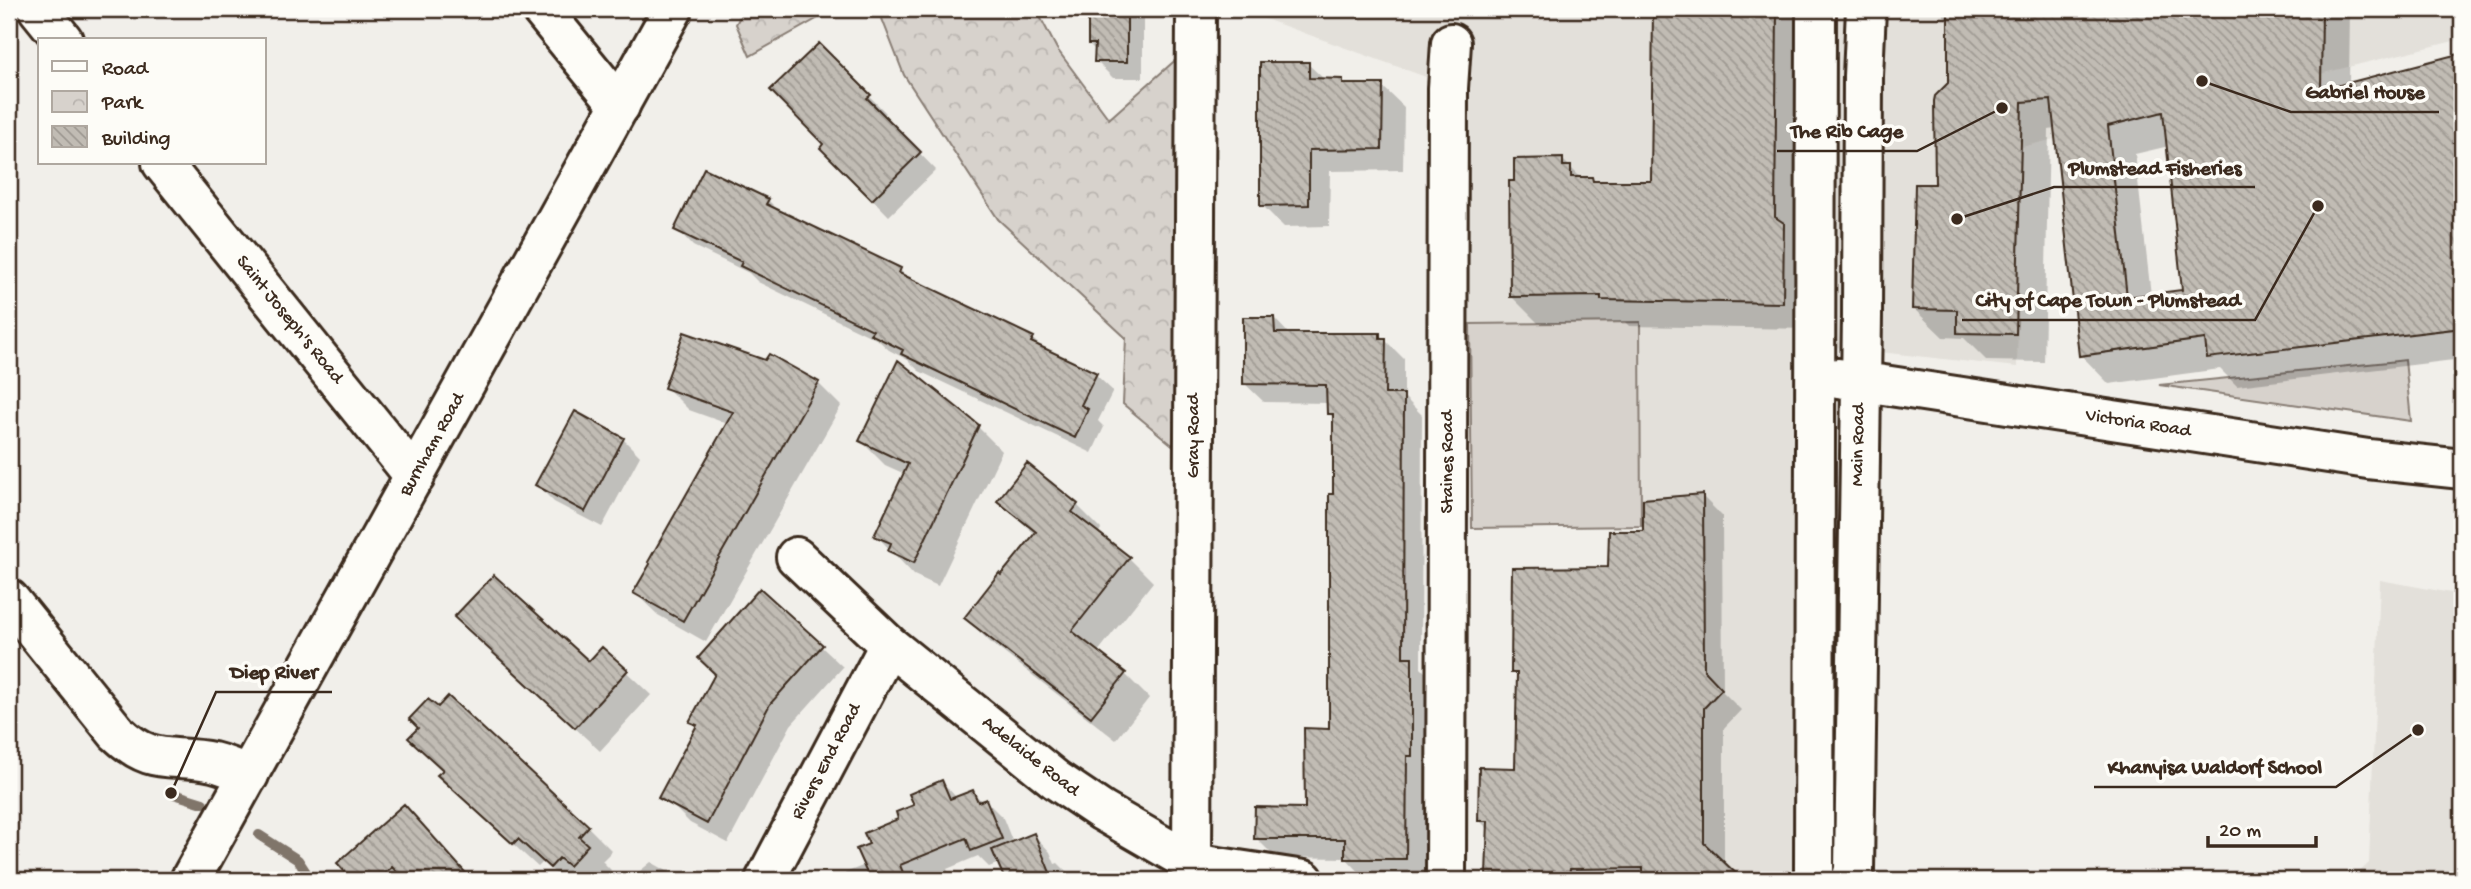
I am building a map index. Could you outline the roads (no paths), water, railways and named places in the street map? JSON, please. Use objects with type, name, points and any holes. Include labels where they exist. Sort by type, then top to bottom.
[{"type":"street","points":[[38,9],[61,38]]},
{"type":"street","points":[[541,9],[620,106]]},
{"type":"street","name":"Burnham Road","points":[[190,880],[673,9]]},
{"type":"street","name":"Gray Road","points":[[1192,863],[1196,9]]},
{"type":"street","points":[[1816,9],[1816,880]]},
{"type":"street","name":"Main Road","points":[[1851,880],[1854,870],[1866,9]]},
{"type":"street","name":"Staines Road","points":[[1446,880],[1448,88],[1451,43]]},
{"type":"street","name":"Saint Joseph's Road","points":[[163,164],[415,477]]},
{"type":"street","name":"Victoria Road","points":[[1814,375],[2368,459],[2462,469]]},
{"type":"street","name":"Adelaide Road","points":[[796,557],[889,645],[1056,780],[1102,811],[1192,863],[1304,880]]},
{"type":"street","points":[[9,599],[132,748],[150,756],[214,762],[249,775]]},
{"type":"street","name":"Rivers End Road","points":[[765,880],[889,645]]},
{"type":"waterway","points":[[171,793],[203,803]]},
{"type":"waterway","points":[[259,835],[298,860],[311,880]]},
{"type":"place","name":"Gabriel House","points":[[2202,81]]},
{"type":"place","name":"The Rib Cage","points":[[2002,108]]},
{"type":"place","name":"City of Cape Town - Plumstead","points":[[2318,206]]},
{"type":"place","name":"Plumstead Fisheries","points":[[1957,219]]},
{"type":"place","name":"Khanyisa Waldorf School","points":[[2418,730]]},
{"type":"place","name":"Diep River","points":[[171,793]]}]
